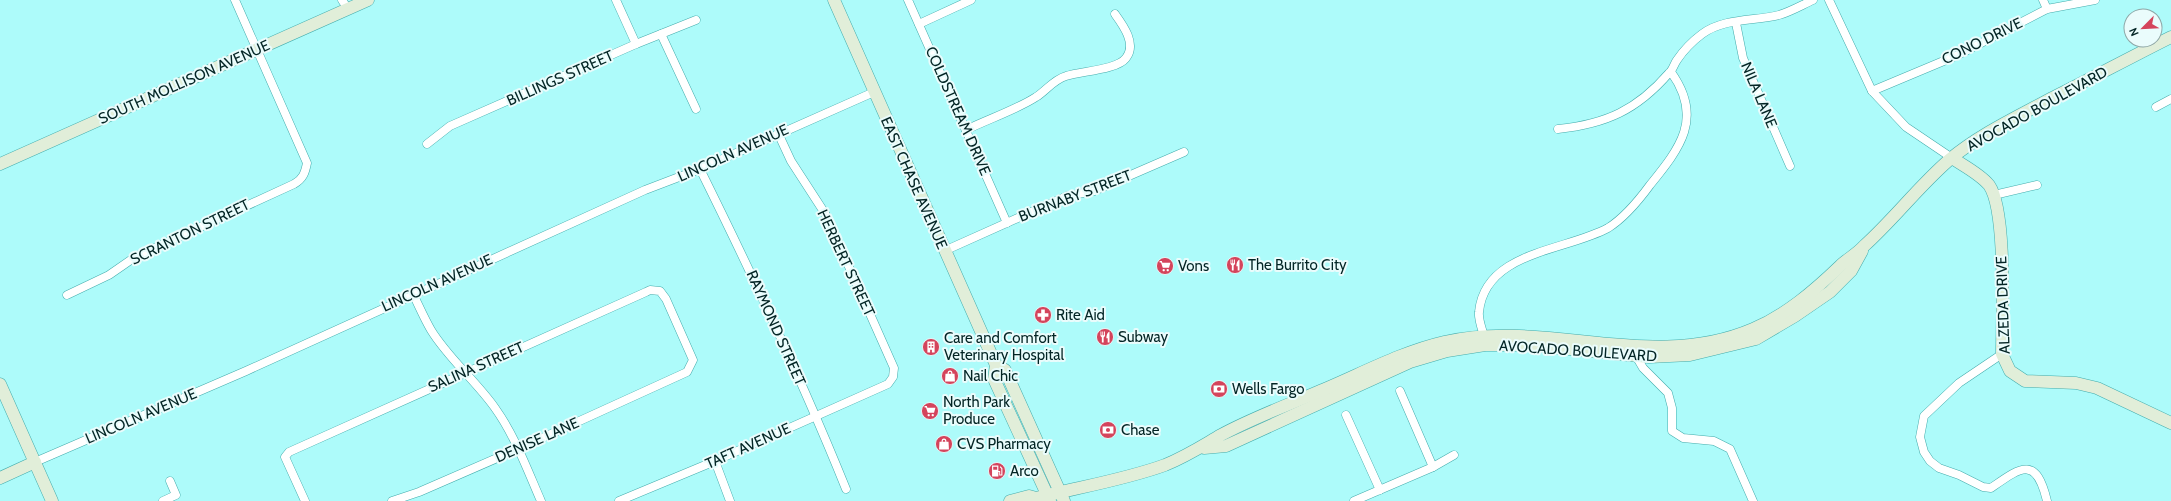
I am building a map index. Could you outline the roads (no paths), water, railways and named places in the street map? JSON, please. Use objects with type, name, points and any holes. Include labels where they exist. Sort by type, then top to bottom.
[{"type":"main road","name":"SOUTH MOLLISON AVENUE","points":[[0,164],[257,49],[345,4],[368,0]]},
{"type":"main road","name":"EAST CHASE AVENUE","points":[[834,0],[944,251],[996,365],[994,379],[1049,498]]},
{"type":"main road","name":"AVOCADO BOULEVARD","points":[[1010,501],[1029,496],[1034,499],[1062,496],[1152,469],[1202,448],[1221,435],[1407,354],[1445,342],[1484,336],[1530,336],[1649,348],[1689,346],[1709,342],[1752,329],[1790,308],[1818,288],[1843,263],[1864,247],[1922,184],[1952,158],[1983,135],[2171,37]]},
{"type":"main road","name":"ALZEDA DRIVE","points":[[1952,158],[1983,179],[1994,194],[2001,238],[2002,354],[2010,371],[2025,381],[2076,383],[2097,388],[2171,423]]},
{"type":"main road","name":"AVOCADO BOULEVARD","points":[[1202,448],[1226,446],[1410,362],[1447,351],[1485,345],[1529,345],[1636,356],[1690,355],[1756,339],[1795,316],[1830,292],[1851,271],[1864,247]]},
{"type":"main road","name":"EAST CHASE AVENUE","points":[[996,365],[1005,370],[1062,496]]},
{"type":"main road","points":[[0,384],[52,501]]},
{"type":"main road","name":"LINCOLN AVENUE","points":[[0,478],[35,462]]},
{"type":"street","points":[[235,0],[257,49]]},
{"type":"street","points":[[616,0],[636,44]]},
{"type":"street","name":"COLDSTREAM DRIVE","points":[[908,0],[1007,223]]},
{"type":"street","points":[[919,24],[971,0]]},
{"type":"street","points":[[1558,129],[1584,126],[1618,115],[1634,106],[1671,72],[1677,60],[1702,34],[1713,28],[1781,14],[1812,0]]},
{"type":"street","points":[[1829,0],[1872,91],[1906,127],[1952,158]]},
{"type":"street","points":[[2043,0],[2047,9]]},
{"type":"street","name":"CONO DRIVE","points":[[1872,91],[1958,54],[2047,9],[2094,0]]},
{"type":"street","points":[[966,130],[1036,97],[1046,88],[1064,77],[1118,65],[1126,58],[1130,51],[1130,45],[1124,27],[1115,14]]},
{"type":"street","name":"BILLINGS STREET","points":[[427,144],[450,126],[636,44],[696,20]]},
{"type":"street","name":"NILA LANE","points":[[1736,23],[1743,58],[1790,166]]},
{"type":"street","points":[[661,34],[696,109]]},
{"type":"street","name":"SCRANTON STREET","points":[[67,295],[109,275],[135,257],[301,180],[307,163],[257,49]]},
{"type":"street","points":[[1484,336],[1479,313],[1485,292],[1496,276],[1505,268],[1527,256],[1585,239],[1616,222],[1644,193],[1676,153],[1685,133],[1685,103],[1678,82],[1671,72]]},
{"type":"street","name":"LINCOLN AVENUE","points":[[35,462],[242,372],[645,190],[700,169],[778,133],[874,92]]},
{"type":"street","points":[[2156,107],[2171,99]]},
{"type":"street","name":"HERBERT STREET","points":[[778,133],[791,161],[826,215],[894,368],[893,377],[888,384],[876,390]]},
{"type":"street","name":"BURNABY STREET","points":[[944,251],[1067,196],[1094,191],[1184,152]]},
{"type":"street","name":"RAYMOND STREET","points":[[700,169],[736,240],[817,416],[846,489]]},
{"type":"street","points":[[1994,194],[2037,185]]},
{"type":"street","name":"SALINA STREET","points":[[305,501],[285,457],[289,452],[306,443],[650,290],[660,291],[666,299],[693,360],[690,368],[681,375]]},
{"type":"street","points":[[413,294],[431,330],[495,408],[518,449],[541,501]]},
{"type":"street","points":[[2002,354],[1959,383],[1924,416],[1920,437],[1924,452],[1930,462],[1939,468],[1959,475],[1983,487],[1991,488],[2015,471],[2026,469],[2034,473],[2042,481],[2047,501]]},
{"type":"street","points":[[1636,356],[1643,368],[1668,393],[1672,408],[1672,431],[1683,438],[1714,441],[1730,450],[1752,501]]},
{"type":"street","name":"DENISE LANE","points":[[392,501],[419,492],[518,449],[681,375]]},
{"type":"street","name":"TAFT AVENUE","points":[[619,501],[715,461],[876,390]]},
{"type":"street","points":[[1400,391],[1433,467]]},
{"type":"street","points":[[1346,415],[1380,490]]},
{"type":"street","points":[[1354,501],[1433,467],[1454,455]]},
{"type":"street","points":[[715,461],[730,501]]},
{"type":"street","points":[[163,501],[176,495],[170,481]]},
{"type":"place","name":"The Burrito City","points":[[1235,265]]},
{"type":"place","name":"Vons","points":[[1165,266]]},
{"type":"place","name":"Rite Aid","points":[[1043,315]]},
{"type":"place","name":"Subway","points":[[1105,337]]},
{"type":"place","name":"Care and Comfort Veterinary Hospital","points":[[931,347]]},
{"type":"place","name":"Nail Chic","points":[[950,376]]},
{"type":"place","name":"Wells Fargo","points":[[1219,389]]},
{"type":"place","name":"North Park Produce","points":[[930,411]]},
{"type":"place","name":"Chase","points":[[1108,430]]},
{"type":"place","name":"CVS Pharmacy","points":[[944,444]]},
{"type":"place","name":"Arco","points":[[997,471]]}]
